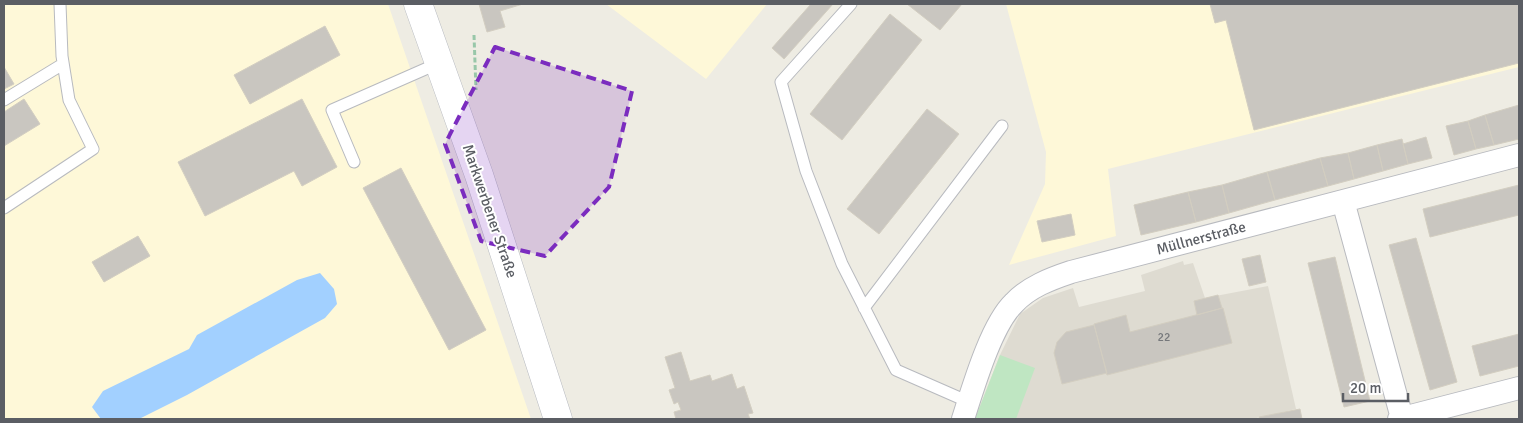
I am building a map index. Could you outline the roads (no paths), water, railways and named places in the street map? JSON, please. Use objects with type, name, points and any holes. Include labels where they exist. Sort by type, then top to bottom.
[{"type":"main road","name":"Markwerbener Straße","points":[[418,4],[503,246],[558,419]]},
{"type":"street","name":"Müllnerstraße","points":[[966,411],[1000,318],[1014,302],[1048,280],[1071,272],[1519,155]]},
{"type":"street","points":[[1344,201],[1400,419],[1519,388]]},
{"type":"lane","points":[[4,208],[93,149],[69,100],[63,64],[60,4]]},
{"type":"lane","points":[[851,4],[781,82],[806,171],[842,264],[896,370],[966,411]]},
{"type":"lane","points":[[354,162],[332,110],[439,63]]},
{"type":"lane","points":[[4,100],[63,64]]},
{"type":"lane","points":[[864,308],[1002,126]]},
{"type":"water","points":[[320,273],[334,289],[337,304],[325,318],[187,395],[139,419],[101,419],[92,407],[103,391],[189,349],[197,335],[297,280]]}]
